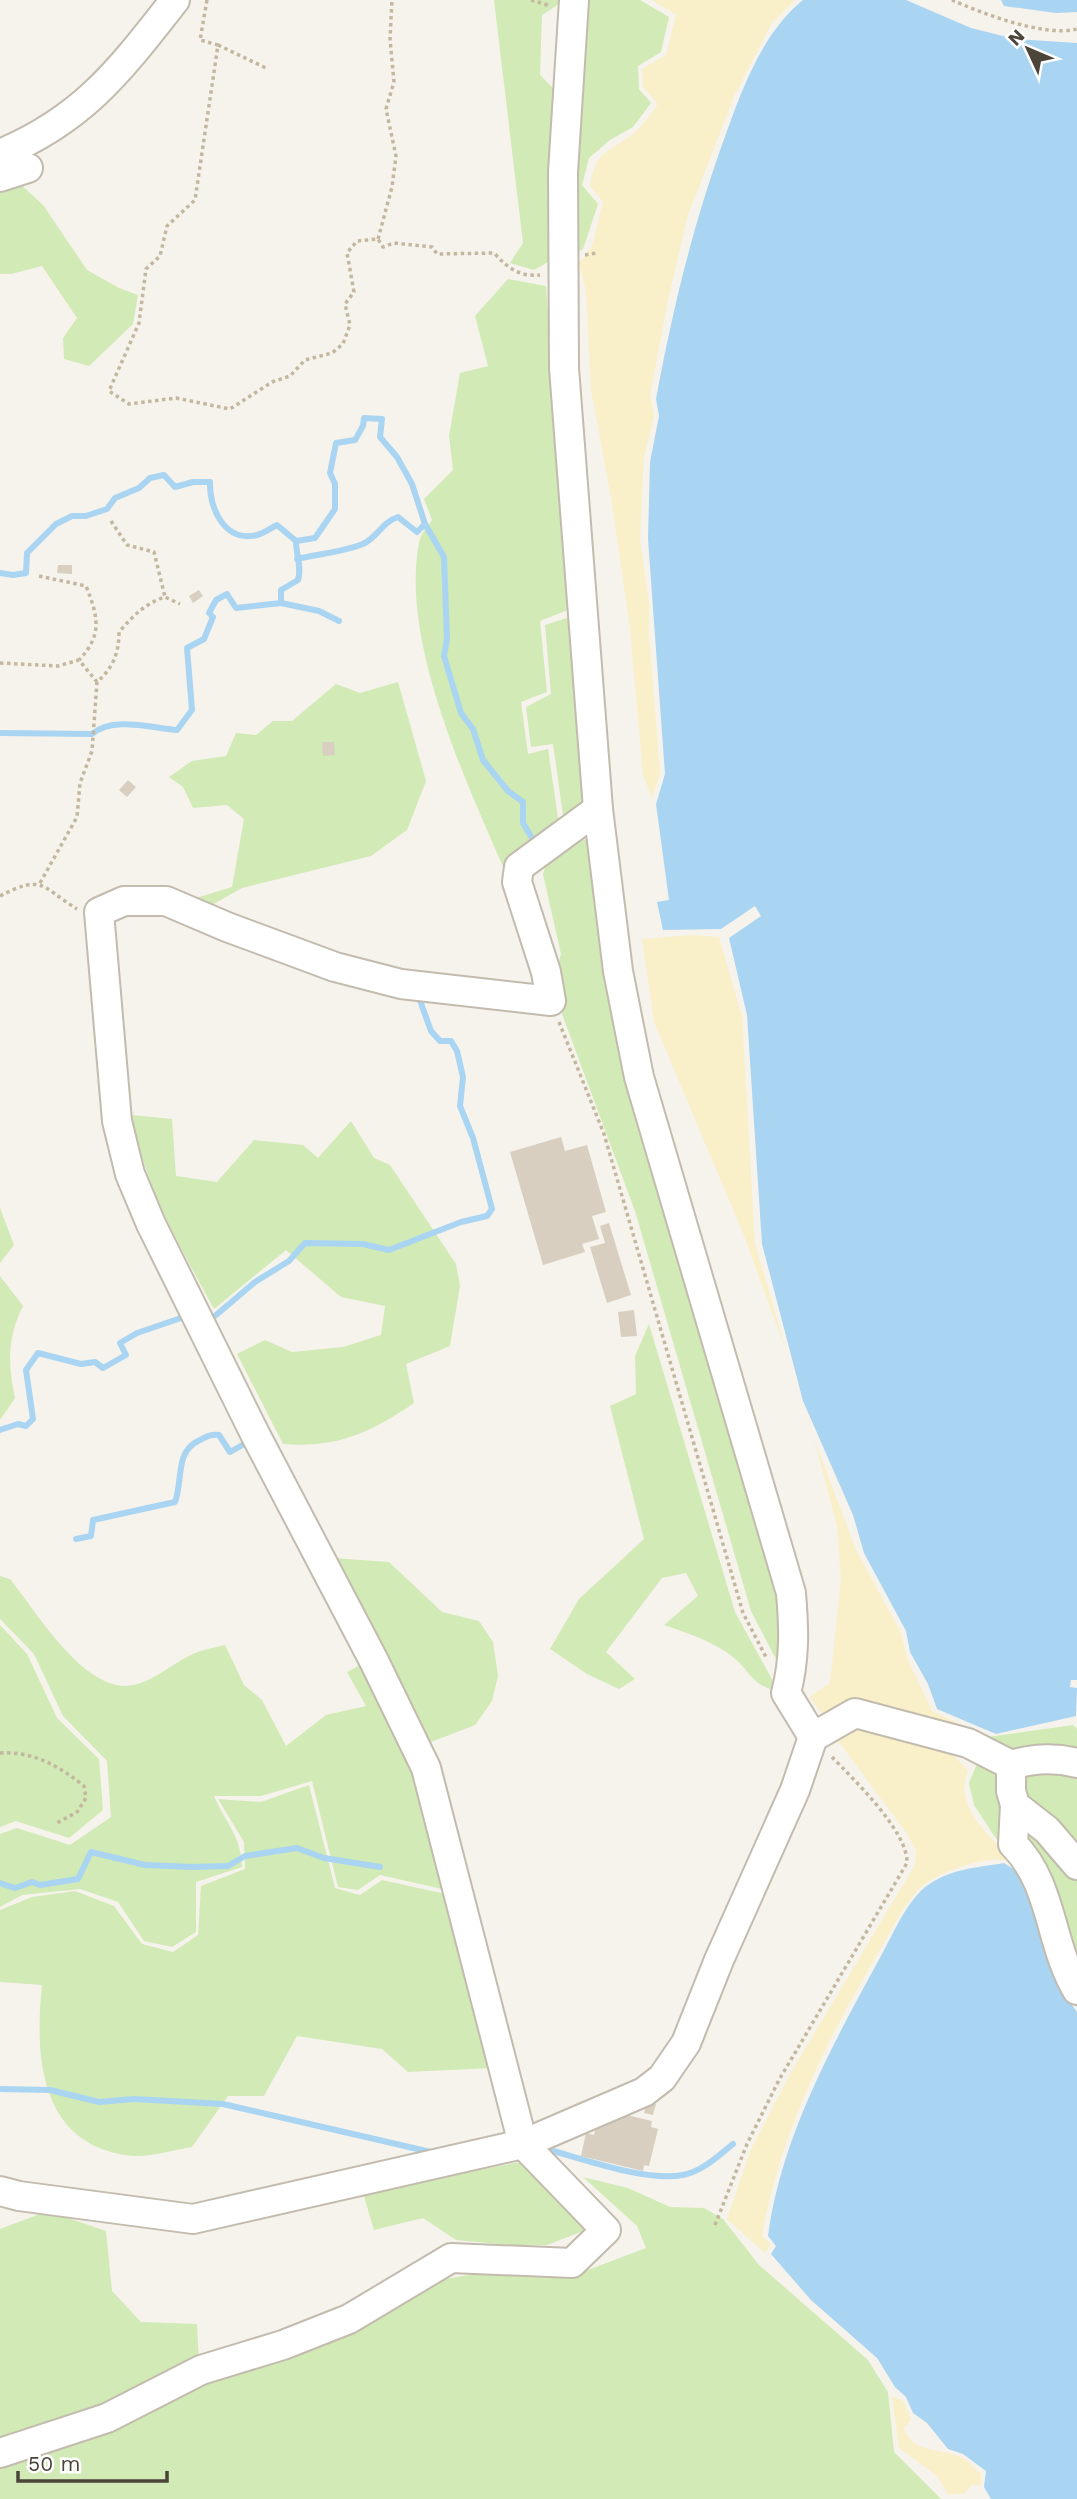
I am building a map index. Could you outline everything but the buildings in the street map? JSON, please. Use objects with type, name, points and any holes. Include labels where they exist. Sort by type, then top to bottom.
[{"type":"street","points":[[0,154],[34,140],[97,94],[175,0]]},
{"type":"street","points":[[574,0],[563,172],[564,368],[598,809],[618,971],[639,1077],[791,1593],[793,1668],[786,1693],[813,1737]]},
{"type":"street","points":[[0,177],[28,168]]},
{"type":"street","points":[[0,2453],[107,2418],[201,2370],[283,2345],[349,2319],[451,2259],[572,2263],[606,2230],[523,2144],[426,1768],[151,1224],[123,1152],[117,1121],[99,912],[124,901],[166,901],[227,928],[335,967],[401,984],[551,1001],[546,972],[517,881],[519,867],[598,809]]},
{"type":"street","points":[[0,2191],[19,2196],[193,2219],[523,2144],[590,2118],[644,2092],[662,2078],[687,2043],[719,1960],[795,1790],[813,1737],[855,1713],[968,1743],[1011,1765],[1033,1759],[1061,1759],[1077,1763]]},
{"type":"street","points":[[1011,1765],[1011,1791],[1015,1805],[1013,1844],[1030,1860],[1046,1900],[1069,1977],[1077,1990]]},
{"type":"street","points":[[1015,1805],[1047,1830],[1077,1866]]},
{"type":"path","points":[[207,0],[200,40],[218,45],[268,69]]},
{"type":"path","points":[[392,0],[390,39],[394,82],[386,109],[396,156],[392,187],[378,239],[383,247],[394,243],[432,247],[438,254],[494,253],[508,269],[539,276],[564,259]]},
{"type":"path","points":[[952,0],[983,13],[1030,25],[1077,29]]},
{"type":"path","points":[[218,45],[195,200],[167,226],[160,256],[146,269],[139,323],[109,391],[129,404],[176,398],[230,409],[272,383],[290,376],[305,360],[332,354],[343,344],[350,325],[345,304],[354,292],[347,253],[357,241],[378,239]]},
{"type":"path","points":[[111,521],[127,545],[154,552],[165,597]]},
{"type":"path","points":[[0,663],[58,666],[79,660],[91,648],[96,635],[95,607],[86,586],[39,576]]},
{"type":"path","points":[[165,597],[180,604]]},
{"type":"path","points":[[97,682],[107,673],[119,649],[119,632],[137,611],[165,597]]},
{"type":"path","points":[[40,883],[77,817],[80,783],[92,751],[97,682],[79,660]]},
{"type":"path","points":[[0,897],[23,884],[40,883],[76,909],[99,912]]},
{"type":"path","points":[[551,1001],[604,1134],[743,1613],[786,1693]]},
{"type":"path","points":[[715,2225],[747,2144],[779,2080],[907,1863],[907,1851],[870,1798],[813,1737]]},
{"type":"path","points":[[0,1753],[16,1752],[39,1758],[65,1771],[84,1786],[86,1798],[77,1812],[55,1824]]},
{"type":"green space","points":[[494,0],[565,0],[542,15],[540,75],[556,91],[553,233],[548,262],[534,270],[510,263],[523,243]]},
{"type":"green space","points":[[586,0],[640,0],[669,17],[661,52],[638,66],[639,89],[651,103],[633,127],[610,140],[589,158],[582,185],[598,204],[583,249],[570,256]]},
{"type":"green space","points":[[16,180],[43,205],[87,270],[138,295],[133,324],[89,366],[64,359],[63,338],[77,318],[42,266],[0,274],[0,186]]},
{"type":"green space","points":[[508,279],[546,286],[568,610],[540,621],[547,692],[521,702],[528,754],[548,749],[559,825],[505,871],[472,796],[440,710],[419,623],[416,581],[420,540],[432,520],[424,499],[453,470],[449,436],[460,373],[488,366],[475,316]]},
{"type":"green space","points":[[570,617],[587,807],[564,822],[553,744],[531,747],[526,707],[551,694],[545,625]]},
{"type":"green space","points":[[398,682],[426,781],[407,830],[371,856],[242,888],[203,910],[186,901],[232,887],[244,819],[227,805],[193,808],[183,787],[169,777],[192,761],[226,756],[236,733],[256,735],[273,721],[292,721],[336,684],[360,693]]},
{"type":"green space","points":[[590,838],[779,1587],[781,1669],[751,1611],[635,1211],[552,987],[561,954],[543,874],[547,861],[571,844]]},
{"type":"green space","points":[[132,1115],[172,1119],[176,1176],[217,1182],[254,1140],[303,1145],[318,1158],[351,1121],[374,1158],[390,1165],[456,1264],[460,1286],[450,1346],[406,1364],[414,1403],[383,1423],[353,1436],[320,1444],[283,1444],[237,1354],[265,1340],[292,1352],[343,1347],[381,1335],[385,1306],[341,1297],[286,1250],[214,1309],[176,1239],[154,1191]]},
{"type":"green space","points":[[0,1208],[14,1245],[0,1263]]},
{"type":"green space","points":[[0,1276],[23,1306],[14,1329],[10,1351],[15,1398],[0,1420]]},
{"type":"green space","points":[[649,1324],[735,1612],[779,1692],[762,1686],[733,1657],[717,1646],[664,1625],[698,1596],[686,1573],[662,1578],[606,1652],[635,1679],[619,1689],[587,1674],[550,1649],[579,1599],[644,1539],[610,1406],[636,1394],[635,1356]]},
{"type":"green space","points":[[333,1558],[389,1562],[442,1612],[479,1621],[493,1642],[498,1676],[492,1701],[475,1725],[431,1742]]},
{"type":"green space","points":[[0,1576],[10,1579],[76,1661],[109,1683],[134,1685],[193,1654],[225,1645],[244,1685],[262,1700],[286,1746],[326,1715],[366,1706],[347,1672],[368,1661],[406,1740],[451,1891],[380,1875],[358,1890],[338,1887],[312,1781],[261,1796],[214,1796],[236,1838],[242,1867],[196,1882],[196,1932],[172,1947],[144,1941],[118,1902],[80,1889],[22,1895],[0,1907],[0,1834],[17,1828],[70,1845],[111,1817],[107,1761],[63,1716],[34,1654],[0,1619]]},
{"type":"green space","points":[[0,1625],[27,1654],[57,1718],[99,1759],[103,1810],[69,1838],[16,1821],[0,1827]]},
{"type":"green space","points":[[1073,1725],[1077,1729],[1077,1977],[1020,1863],[995,1837],[974,1805],[969,1783],[988,1737]]},
{"type":"green space","points":[[309,1785],[335,1888],[360,1895],[382,1880],[450,1895],[492,2068],[408,2072],[382,2049],[297,2036],[264,2096],[228,2096],[192,2147],[133,2156],[102,2149],[79,2136],[62,2118],[50,2095],[43,2070],[40,2042],[42,1985],[0,1982],[0,1910],[32,1897],[75,1891],[114,1906],[142,1944],[173,1952],[198,1935],[201,1886],[245,1869],[244,1842],[218,1799],[261,1802]]},
{"type":"green space","points":[[520,2162],[586,2230],[547,2245],[510,2245],[456,2240],[423,2218],[374,2230],[363,2193]]},
{"type":"green space","points":[[583,2177],[628,2188],[670,2207],[704,2208],[723,2219],[759,2265],[868,2360],[888,2392],[894,2452],[941,2499],[0,2499],[0,2465],[201,2383],[349,2329],[446,2279],[480,2273],[580,2273],[646,2248],[637,2226]]},
{"type":"green space","points":[[48,2211],[106,2231],[112,2291],[141,2322],[197,2324],[199,2363],[109,2405],[0,2444],[0,2229]]},
{"type":"sand","points":[[652,0],[795,0],[772,23],[735,94],[688,215],[650,395],[654,416],[644,457],[640,539],[649,604],[660,773],[652,798],[643,775],[630,628],[611,497],[591,390],[586,291],[579,263],[592,246],[603,202],[590,186],[596,165],[604,154],[637,130],[658,104],[643,87],[642,69],[666,55],[676,15]]},
{"type":"sand","points":[[692,935],[719,937],[742,1016],[755,1243],[786,1351],[743,1233],[654,1022],[642,939]]},
{"type":"sand","points":[[814,1439],[857,1552],[901,1633],[907,1658],[932,1711],[973,1730],[976,1736],[848,1702],[823,1715],[810,1697],[830,1683],[841,1580],[837,1526]]},
{"type":"sand","points":[[851,1725],[948,1750],[968,1770],[964,1785],[971,1811],[989,1836],[1019,1868],[1007,1861],[996,1859],[960,1867],[927,1882],[902,1911],[840,2021],[792,2126],[780,2162],[762,2236],[771,2244],[765,2253],[727,2219],[751,2149],[793,2069],[915,1865],[916,1850],[905,1831],[839,1742],[838,1733]]},
{"type":"sand","points":[[892,2396],[903,2401],[911,2419],[904,2429],[908,2437],[920,2446],[964,2459],[981,2474],[981,2486],[971,2485],[964,2494],[948,2494],[937,2476],[899,2448]]},
{"type":"water","points":[[803,0],[1077,0],[1077,1680],[1071,1680],[1070,1687],[1077,1688],[1076,1716],[996,1734],[937,1709],[928,1684],[910,1652],[906,1631],[864,1553],[853,1515],[803,1401],[762,1244],[747,1015],[729,938],[761,916],[755,906],[721,929],[663,930],[657,902],[669,900],[656,804],[665,774],[648,539],[650,462],[659,416],[656,399],[676,301],[712,174],[730,123],[745,84],[764,47],[775,29]]},
{"type":"water","points":[[1004,1863],[1018,1872],[1063,1992],[1077,2012],[1077,2499],[991,2499],[984,2487],[986,2471],[963,2454],[948,2449],[927,2423],[913,2413],[906,2397],[895,2387],[877,2358],[811,2300],[771,2254],[776,2246],[768,2236],[785,2163],[812,2091],[845,2022],[905,1911],[924,1888],[943,1877],[962,1870]]},
{"type":"pier","points":[[906,0],[1001,0],[1004,6],[1056,13],[1077,12],[1077,43],[1015,39],[971,28]]},
{"type":"waterway","points":[[0,733],[92,734],[121,724],[177,730],[192,710],[187,648],[204,639],[213,617],[209,613],[216,600],[227,594],[236,608],[281,603],[281,590],[298,580],[296,541],[315,538],[335,509],[335,484],[330,473],[336,443],[355,440],[363,426],[364,418],[382,419],[380,437],[397,457],[412,484],[425,524],[444,557],[447,639],[444,656],[461,713],[473,729],[483,760],[508,791],[523,802],[523,823],[532,838]]},
{"type":"waterway","points":[[0,573],[26,573],[27,553],[56,524],[72,516],[86,516],[107,509],[115,498],[139,488],[150,478],[164,475],[175,487],[193,482],[210,482],[216,512],[227,528],[236,534],[257,535],[277,525],[296,541]]},
{"type":"waterway","points":[[297,559],[363,544],[373,538],[388,522],[398,517],[417,532],[425,524]]},
{"type":"waterway","points":[[281,603],[319,611],[339,621]]},
{"type":"waterway","points":[[205,1317],[215,1316],[255,1282],[289,1261],[305,1243],[363,1244],[389,1250],[461,1222],[487,1216],[492,1209],[473,1138],[460,1106],[463,1077],[457,1051],[451,1041],[440,1041],[431,1031],[418,995]]},
{"type":"waterway","points":[[0,1430],[18,1424],[26,1426],[33,1419],[26,1370],[38,1353],[81,1364],[95,1362],[103,1368],[126,1355],[120,1343],[137,1333],[187,1316]]},
{"type":"waterway","points":[[76,1539],[91,1536],[93,1520],[175,1502],[186,1452],[198,1441],[211,1435],[219,1435],[230,1452],[246,1443],[244,1438]]},
{"type":"waterway","points":[[0,1883],[15,1888],[32,1882],[40,1885],[78,1879],[91,1852],[145,1865],[192,1867],[228,1866],[245,1856],[297,1848],[324,1858],[380,1867]]},
{"type":"waterway","points":[[0,2089],[50,2090],[99,2102],[134,2099],[223,2104],[435,2153]]},
{"type":"waterway","points":[[546,2149],[614,2168],[668,2176],[697,2170],[733,2144]]}]
